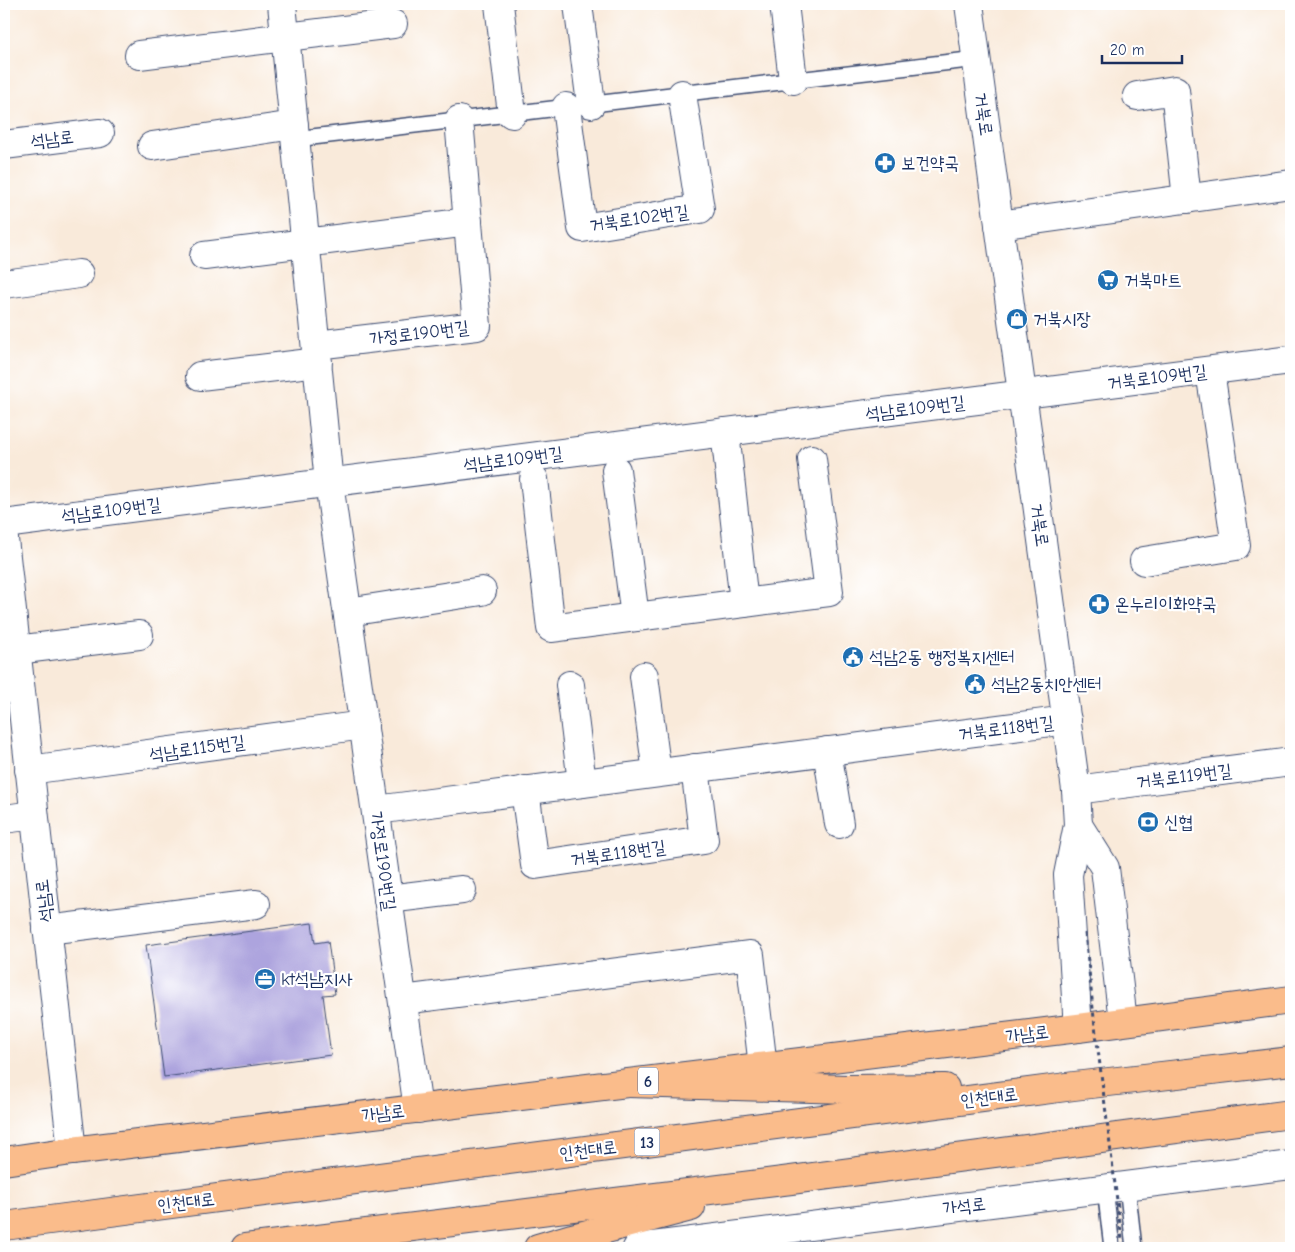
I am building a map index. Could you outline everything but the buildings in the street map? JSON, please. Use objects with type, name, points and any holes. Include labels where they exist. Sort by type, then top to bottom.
[{"type":"main road","name":"가남로","points":[[4,1160],[1078,1028],[1291,1000]]},
{"type":"main road","name":"인천대로","points":[[4,1226],[1074,1086],[1291,1061]]},
{"type":"main road","points":[[628,1083],[848,1089],[1074,1086]]},
{"type":"main road","points":[[245,1248],[791,1180],[1291,1114]]},
{"type":"main road","points":[[538,1248],[791,1180]]},
{"type":"street","name":"가정로190번길","points":[[282,4],[330,483],[418,1109]]},
{"type":"street","points":[[499,4],[512,114]]},
{"type":"street","points":[[578,4],[578,106]]},
{"type":"street","points":[[784,4],[793,80]]},
{"type":"street","name":"거북로","points":[[969,4],[1067,720],[1076,790],[1078,825]]},
{"type":"street","points":[[139,55],[393,24]]},
{"type":"street","points":[[1137,96],[1174,90],[1187,199]]},
{"type":"street","name":"거북로102번길","points":[[578,106],[582,228],[700,209],[682,94]]},
{"type":"street","name":"가정로190번길","points":[[200,376],[317,353],[477,326],[459,120]]},
{"type":"street","points":[[152,146],[295,132]]},
{"type":"street","name":"석남로","points":[[4,144],[100,133]]},
{"type":"street","points":[[1000,225],[1291,184]]},
{"type":"street","points":[[204,256],[468,222]]},
{"type":"street","points":[[4,284],[79,274]]},
{"type":"street","name":"거북로109번길","points":[[1023,394],[1291,360]]},
{"type":"street","points":[[1144,561],[1236,546],[1210,371]]},
{"type":"street","name":"석남로109번길","points":[[4,524],[1023,394]]},
{"type":"street","points":[[725,432],[744,603]]},
{"type":"street","points":[[534,479],[551,628],[829,592],[812,459]]},
{"type":"street","points":[[616,470],[635,617]]},
{"type":"street","name":"석남로","points":[[4,539],[72,1151]]},
{"type":"street","points":[[348,612],[482,592]]},
{"type":"street","points":[[16,650],[139,635]]},
{"type":"street","points":[[644,676],[658,773]]},
{"type":"street","points":[[570,685],[582,783]]},
{"type":"street","name":"거북로118번길","points":[[376,810],[1067,720]]},
{"type":"street","name":"석남로115번길","points":[[29,770],[364,726]]},
{"type":"street","points":[[827,751],[840,824]]},
{"type":"street","name":"거북로119번길","points":[[1076,790],[1291,762]]},
{"type":"street","name":"거북로118번길","points":[[525,790],[535,865],[704,840],[695,768]]},
{"type":"street","points":[[4,819],[34,815]]},
{"type":"street","points":[[1078,825],[1105,868],[1123,1021]]},
{"type":"street","points":[[1078,825],[1068,875],[1078,1028]]},
{"type":"street","points":[[388,898],[462,890]]},
{"type":"street","points":[[47,930],[256,904]]},
{"type":"street","points":[[403,1000],[750,955],[763,1067]]},
{"type":"street","name":"가석로","points":[[637,1248],[1291,1165]]},
{"type":"lane","points":[[295,132],[459,120],[977,59]]},
{"type":"lane","points":[[1112,1248],[1116,1187]]},
{"type":"lane","points":[[1116,1187],[1134,1248]]},
{"type":"path","points":[[1085,933],[1123,1248]]},
{"type":"place","name":"보건약국","points":[[885,163]]},
{"type":"place","name":"거북마트","points":[[1108,280]]},
{"type":"place","name":"거북시장","points":[[1017,319]]},
{"type":"place","name":"온누리이화약국","points":[[1099,604]]},
{"type":"place","name":"석남2동 행정복지센터","points":[[853,657]]},
{"type":"place","name":"석남2동치안센터","points":[[975,684]]},
{"type":"place","name":"신협","points":[[1148,822]]},
{"type":"place","name":"kt석남지사","points":[[265,979]]}]
